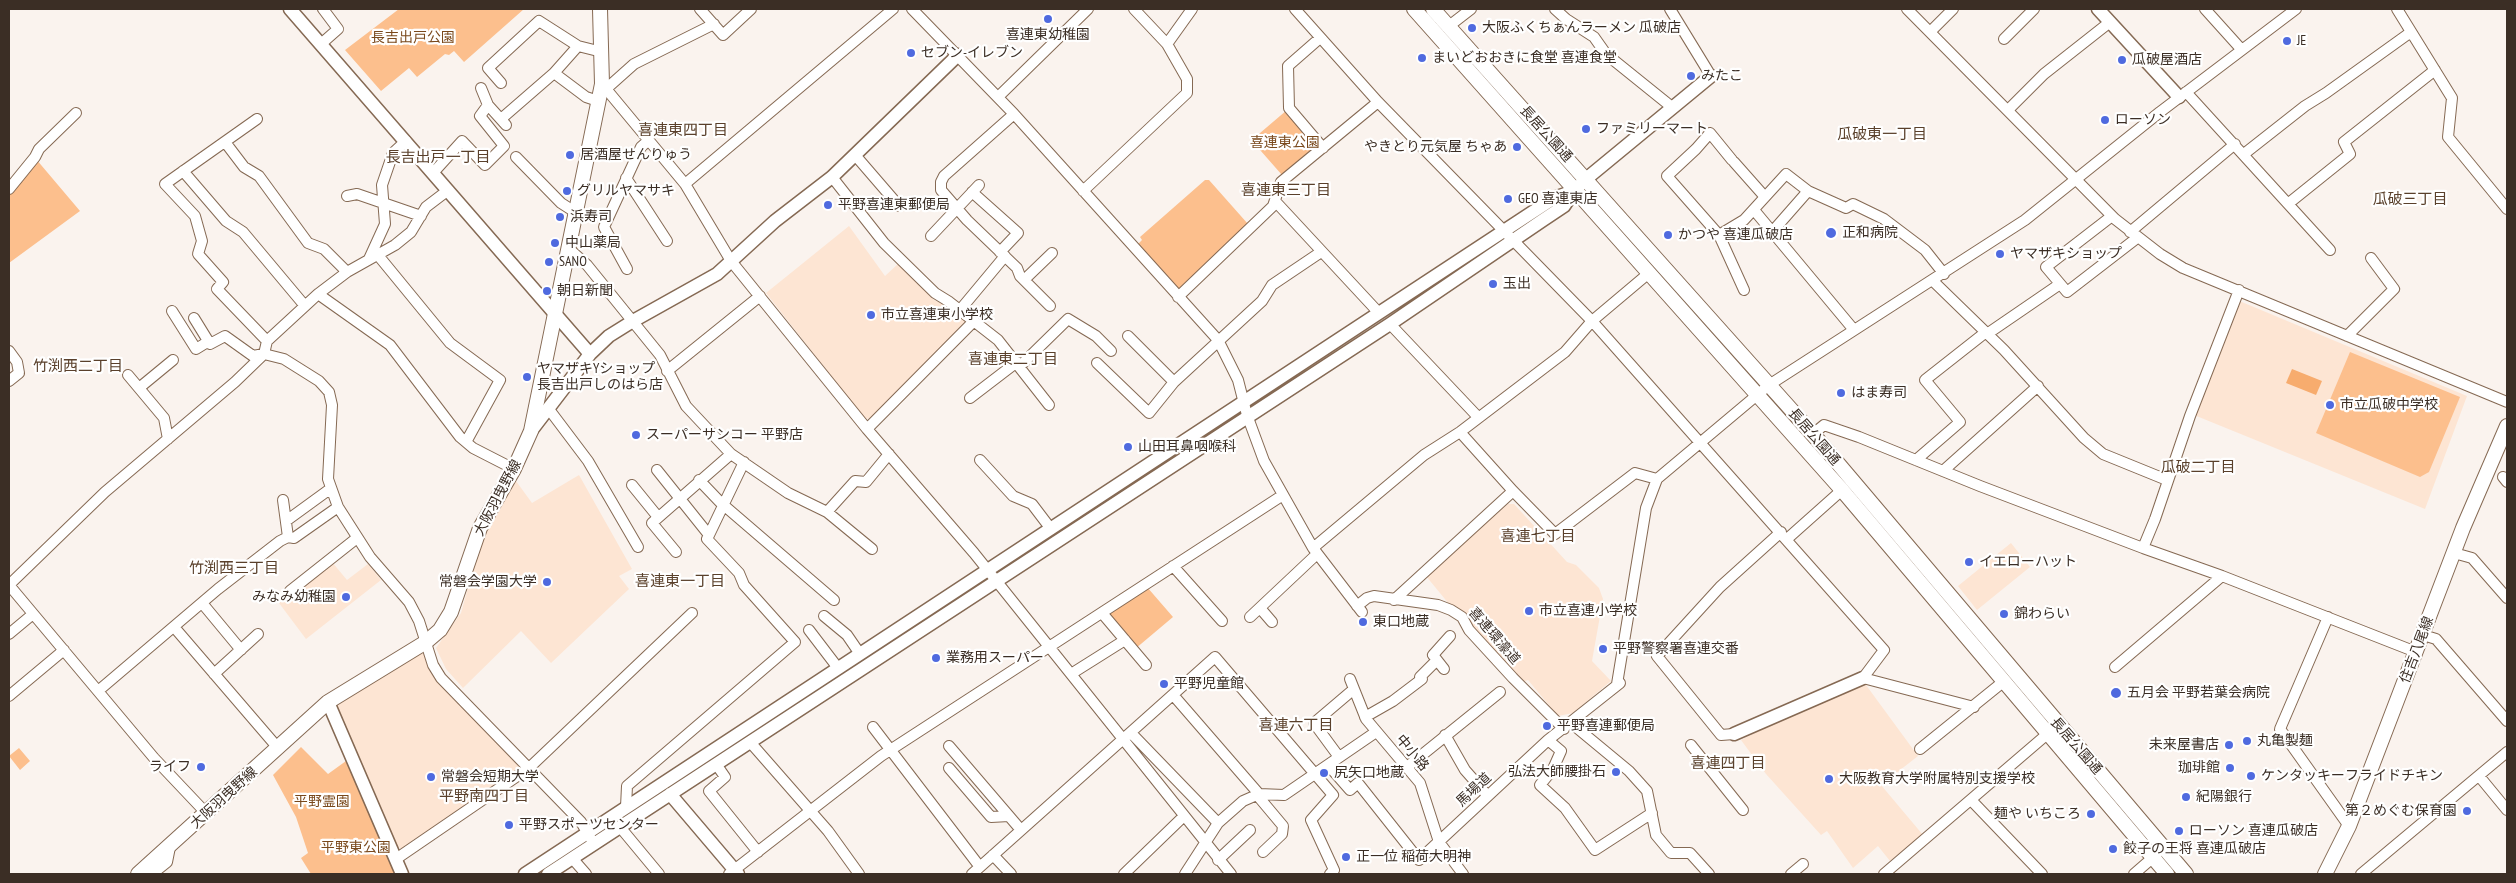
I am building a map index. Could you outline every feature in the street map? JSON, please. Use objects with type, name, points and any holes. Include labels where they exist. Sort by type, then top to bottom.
[{"type":"main road","name":"大阪羽曳野線","points":[[138,874],[207,814],[328,702],[426,642],[440,630],[452,612],[480,528],[514,469],[531,431],[598,101],[604,86],[600,9]]},
{"type":"main road","name":"長居公園通","points":[[1414,9],[1842,490],[2003,682],[2053,730],[2186,874]]},
{"type":"main road","name":"長居公園通","points":[[1433,9],[1813,434],[2053,730],[2152,858],[2167,874]]},
{"type":"main road","name":"住吉八尾線","points":[[2325,874],[2349,826],[2489,463],[2507,426]]},
{"type":"street","points":[[290,9],[406,141],[554,315],[590,354]]},
{"type":"street","points":[[321,44],[338,29],[323,9]]},
{"type":"street","points":[[700,9],[723,34],[751,9]]},
{"type":"street","points":[[685,184],[893,9]]},
{"type":"street","points":[[912,9],[958,54],[1014,114],[1218,340],[1238,380],[1264,460],[1315,551]]},
{"type":"street","points":[[998,97],[1088,9]]},
{"type":"street","points":[[1083,192],[1187,94],[1186,79],[1167,44],[1134,9]]},
{"type":"street","points":[[1167,44],[1192,9]]},
{"type":"street","points":[[1295,9],[1378,102],[1592,321],[1702,442],[1784,535],[1884,650],[1863,678],[1734,734],[1721,735],[1657,656],[1720,587],[1784,535],[1842,490]]},
{"type":"street","points":[[1449,26],[1471,9]]},
{"type":"street","points":[[1555,9],[1566,19],[1594,37],[1606,54],[1673,108]]},
{"type":"street","points":[[548,874],[572,858],[626,807],[860,654],[991,575],[1051,529],[1246,409],[1390,324],[1564,206],[1586,178],[1712,76],[1670,9]]},
{"type":"street","points":[[1907,9],[2112,216],[2133,235],[2183,268],[2507,402]]},
{"type":"street","points":[[1930,32],[1953,9]]},
{"type":"street","points":[[2004,38],[2034,9]]},
{"type":"street","points":[[2098,9],[2182,95],[2235,144],[2330,250]]},
{"type":"street","points":[[2205,9],[2241,49]]},
{"type":"street","points":[[1460,432],[1555,534],[1635,473],[1657,479],[1769,385],[1944,274],[2025,220],[2241,49],[2296,9]]},
{"type":"street","points":[[2397,9],[2452,98],[2448,137],[2507,209]]},
{"type":"street","points":[[501,83],[488,68],[539,21],[578,46],[602,52]]},
{"type":"street","points":[[2008,110],[2044,74],[2110,22]]},
{"type":"street","points":[[714,24],[634,64],[604,86],[685,184],[731,260],[867,429],[931,501],[1071,674],[1128,738],[1218,822]]},
{"type":"street","points":[[2244,154],[2305,106],[2411,32]]},
{"type":"street","points":[[1320,38],[1288,66],[1289,108],[1323,148]]},
{"type":"street","points":[[481,88],[488,105],[504,122],[554,73],[578,46]]},
{"type":"street","points":[[531,431],[590,354],[632,320],[717,274],[775,221],[832,177],[958,54]]},
{"type":"street","points":[[2289,203],[2350,154],[2344,142],[2435,70]]},
{"type":"street","points":[[554,73],[586,96],[598,101]]},
{"type":"street","points":[[1178,297],[1273,206],[1281,182],[1378,102]]},
{"type":"street","points":[[433,173],[462,141],[485,165],[504,146],[480,116],[488,105]]},
{"type":"street","points":[[9,189],[35,157],[39,149],[76,113]]},
{"type":"street","points":[[1014,114],[944,176],[940,182],[941,190],[957,209],[1017,268],[1024,280],[1050,306]]},
{"type":"street","points":[[257,119],[165,184],[195,216],[202,241],[198,254],[223,282],[217,289],[267,341]]},
{"type":"street","points":[[1744,290],[1719,235],[1667,176],[1710,133],[1765,197]]},
{"type":"street","points":[[627,269],[604,228],[641,147],[649,140]]},
{"type":"street","points":[[373,256],[385,224],[382,185],[393,153],[406,141]]},
{"type":"street","points":[[225,142],[244,167],[259,176],[308,243],[324,249],[346,272]]},
{"type":"street","points":[[2112,216],[2046,267],[2067,292],[2235,144]]},
{"type":"street","points":[[855,155],[898,206]]},
{"type":"street","points":[[516,157],[551,194],[576,212]]},
{"type":"street","points":[[183,171],[226,222],[243,232],[305,306]]},
{"type":"street","points":[[1719,235],[1744,220],[1786,174],[1808,191],[1846,208],[1853,204],[1884,219],[1925,250],[1944,274]]},
{"type":"street","points":[[832,177],[884,242],[934,293],[960,310],[998,340],[1049,405]]},
{"type":"street","points":[[626,178],[667,241]]},
{"type":"street","points":[[931,236],[976,189],[1018,234],[960,310]]},
{"type":"street","points":[[207,814],[154,758],[9,585],[105,492],[264,354],[267,341],[318,294],[346,272],[395,245],[411,232],[426,207],[447,191]]},
{"type":"street","points":[[525,874],[591,838],[620,827],[765,732],[991,575],[1246,409],[1379,313],[1554,198],[1574,191]]},
{"type":"street","points":[[1772,232],[1808,191]]},
{"type":"street","points":[[347,196],[357,194],[421,216]]},
{"type":"street","points":[[1275,201],[1379,313]]},
{"type":"street","points":[[1754,210],[1854,330]]},
{"type":"street","points":[[568,248],[587,265],[660,355],[686,406],[732,454],[788,493],[827,512],[872,549]]},
{"type":"street","points":[[1097,363],[1149,413],[1174,382],[1262,301],[1272,285],[1321,252]]},
{"type":"street","points":[[1024,280],[1052,253]]},
{"type":"street","points":[[373,256],[450,343],[500,380],[466,442]]},
{"type":"street","points":[[2347,336],[2394,289],[2371,258]]},
{"type":"street","points":[[1250,617],[1315,551],[1424,455],[1460,432],[1565,352],[1592,321],[1649,273]]},
{"type":"street","points":[[1932,280],[2038,386],[2084,438],[2103,454],[2167,480]]},
{"type":"street","points":[[1916,460],[1960,422],[1925,380],[1987,333],[2060,284]]},
{"type":"street","points":[[2143,548],[2156,519],[2167,480],[2239,290]]},
{"type":"street","points":[[318,294],[390,345],[466,442],[473,448],[514,469]]},
{"type":"street","points":[[667,371],[760,296]]},
{"type":"street","points":[[172,311],[196,349],[208,341]]},
{"type":"street","points":[[194,318],[210,344],[225,336],[253,356],[264,354],[284,359],[319,381],[329,392],[332,405],[327,466],[330,489],[338,507],[357,538],[380,569],[409,602],[426,642],[433,665],[441,678],[581,822],[591,838]]},
{"type":"street","points":[[970,398],[1018,364],[1068,319],[1096,336],[1111,351]]},
{"type":"street","points":[[867,429],[974,322]]},
{"type":"street","points":[[1390,324],[1478,417]]},
{"type":"street","points":[[1128,336],[1174,382]]},
{"type":"street","points":[[9,351],[18,362],[19,373],[9,381]]},
{"type":"street","points":[[139,388],[173,360]]},
{"type":"street","points":[[128,374],[164,418],[168,439]]},
{"type":"street","points":[[1942,471],[2038,386]]},
{"type":"street","points":[[548,408],[588,460],[638,547]]},
{"type":"street","points":[[1813,434],[1824,425],[2143,548],[2222,576],[2416,652]]},
{"type":"street","points":[[676,552],[652,523],[699,480],[732,454]]},
{"type":"street","points":[[827,512],[855,481],[866,482],[889,454]]},
{"type":"street","points":[[980,460],[1013,496],[1032,504],[1051,529]]},
{"type":"street","points":[[626,807],[627,786],[795,642],[744,585],[739,573],[707,539],[744,462]]},
{"type":"street","points":[[657,470],[709,536]]},
{"type":"street","name":"馬場道","points":[[1329,766],[1350,790],[1358,783],[1419,860],[1548,740],[1619,684],[1646,508],[1657,479]]},
{"type":"street","points":[[699,480],[834,600]]},
{"type":"street","points":[[632,485],[658,517]]},
{"type":"street","points":[[286,521],[330,489]]},
{"type":"street","points":[[1394,600],[1513,491]]},
{"type":"street","points":[[670,794],[734,873],[810,811],[890,751],[1283,495]]},
{"type":"street","points":[[282,500],[288,538]]},
{"type":"street","points":[[98,691],[202,603],[288,538],[294,538],[338,507]]},
{"type":"street","points":[[290,591],[357,538]]},
{"type":"street","name":"喜連環濠道","points":[[1315,551],[1357,606],[1367,598],[1374,596],[1438,605],[1462,617],[1469,630],[1513,678],[1568,726],[1629,772],[1647,791],[1656,835],[1671,854],[1690,853],[1709,874]]},
{"type":"street","points":[[2454,553],[2472,558],[2507,598]]},
{"type":"street","points":[[1173,566],[1222,622]]},
{"type":"street","points":[[2115,667],[2222,576]]},
{"type":"street","points":[[202,603],[241,650]]},
{"type":"street","points":[[1260,608],[1272,622]]},
{"type":"street","points":[[396,858],[530,768],[692,613]]},
{"type":"street","points":[[1102,613],[1146,665]]},
{"type":"street","points":[[9,634],[33,614]]},
{"type":"street","points":[[824,616],[847,634],[860,654]]},
{"type":"street","points":[[2328,617],[2280,729],[2349,826]]},
{"type":"street","points":[[174,627],[278,748]]},
{"type":"street","points":[[809,630],[838,668]]},
{"type":"street","points":[[214,674],[258,634]]},
{"type":"street","points":[[2423,635],[2436,639],[2507,721]]},
{"type":"street","points":[[1366,717],[1394,702],[1421,678],[1441,664],[1433,655],[1450,636]]},
{"type":"street","points":[[1071,674],[1125,640]]},
{"type":"street","points":[[9,696],[64,650]]},
{"type":"street","points":[[972,874],[1128,738],[1215,657],[1333,795],[1311,820],[1334,870],[1330,874]]},
{"type":"street","points":[[1863,678],[1974,706]]},
{"type":"street","name":"中小路","points":[[1350,679],[1366,717],[1376,732],[1420,783],[1439,842],[1463,874]]},
{"type":"street","points":[[1920,749],[2003,682]]},
{"type":"street","points":[[1339,758],[1314,723],[1354,689]]},
{"type":"street","points":[[1407,767],[1500,692]]},
{"type":"street","points":[[1174,696],[1283,826],[1282,834],[1263,852]]},
{"type":"street","points":[[328,702],[402,874]]},
{"type":"street","points":[[760,719],[765,732]]},
{"type":"street","points":[[873,727],[980,867]]},
{"type":"street","points":[[1884,874],[2053,730]]},
{"type":"street","points":[[1185,874],[1218,822],[1243,801],[1258,794],[1284,795],[1376,732]]},
{"type":"street","points":[[1445,735],[1465,770],[1488,796]]},
{"type":"street","points":[[1128,738],[1227,873]]},
{"type":"street","points":[[1548,740],[1561,751],[1553,769],[1540,785],[1565,808],[1595,850],[1652,813]]},
{"type":"street","points":[[750,742],[828,831],[859,874]]},
{"type":"street","points":[[1691,745],[1743,810]]},
{"type":"street","points":[[950,746],[1021,830]]},
{"type":"street","points":[[2361,874],[2507,752]]},
{"type":"street","points":[[716,764],[725,777],[709,791],[758,852]]},
{"type":"street","points":[[949,768],[991,817],[1009,816]]},
{"type":"street","points":[[2479,776],[2507,810]]},
{"type":"street","points":[[1971,800],[2042,874]]},
{"type":"street","points":[[1124,874],[1184,816]]},
{"type":"street","points":[[620,827],[659,874]]},
{"type":"street","points":[[1218,860],[1250,830]]},
{"type":"street","points":[[152,874],[167,862],[170,847]]},
{"type":"street","points":[[2134,874],[2163,848]]},
{"type":"street","points":[[993,855],[1010,874]]},
{"type":"street","points":[[572,858],[586,874]]},
{"type":"street","points":[[1791,874],[1802,864]]},
{"type":"shaded area","name":"市立喜連東小学校","points":[[849,226],[885,276],[899,263],[934,300],[950,307],[968,324],[871,418],[865,419],[766,293]]},
{"type":"shaded area","name":"市立瓜破中学校","points":[[2237,300],[2467,396],[2425,509],[2194,415]]},
{"type":"shaded area","points":[[2292,369],[2322,381],[2316,395],[2286,383]]},
{"type":"shaded area","name":"常磐会学園大学","points":[[579,475],[632,569],[619,576],[629,589],[551,663],[521,631],[463,688],[446,669],[436,648],[461,613],[483,534],[516,481],[532,503]]},
{"type":"shaded area","name":"市立喜連小学校","points":[[1508,504],[1514,504],[1567,562],[1576,565],[1599,588],[1603,599],[1592,661],[1611,681],[1573,713],[1558,716],[1528,680],[1523,682],[1449,604],[1426,576]]},
{"type":"shaded area","points":[[2011,543],[2030,567],[1977,610],[1958,586]]},
{"type":"shaded area","points":[[332,562],[347,580],[368,564],[381,580],[306,639],[279,603]]},
{"type":"shaded area","points":[[421,653],[424,654],[431,671],[522,769],[402,849],[397,846],[335,704],[374,678]]},
{"type":"shaded area","name":"大阪教育大学附属特別支援学校","points":[[1866,685],[1918,756],[1881,785],[1923,835],[1890,861],[1878,846],[1853,868],[1827,831],[1821,835],[1766,774],[1741,740],[1793,713]]},
{"type":"green space","name":"長吉出戸公園","points":[[399,9],[524,9],[464,62],[454,51],[449,55],[445,54],[417,77],[409,68],[381,91],[345,50]]},
{"type":"green space","name":"喜連東公園","points":[[1287,110],[1316,147],[1282,175],[1253,142],[1253,139]]},
{"type":"green space","points":[[36,159],[80,211],[9,263],[9,194]]},
{"type":"green space","points":[[1205,180],[1209,180],[1248,224],[1180,288],[1175,288],[1137,245],[1142,240],[1140,237]]},
{"type":"green space","points":[[2350,352],[2460,397],[2429,472],[2420,477],[2316,433]]},
{"type":"green space","points":[[1147,587],[1173,617],[1135,649],[1106,614]]},
{"type":"green space","points":[[301,747],[328,774],[346,761],[367,801],[396,874],[311,874],[301,858],[308,853],[296,817],[273,775]]},
{"type":"green space","points":[[19,748],[30,761],[20,770],[9,756]]},
{"type":"place","name":"喜連東幼稚園","points":[[1048,19]]},
{"type":"place","name":"大阪ふくちぁんラーメン 瓜破店","points":[[1472,28]]},
{"type":"place","name":"JE","points":[[2287,41]]},
{"type":"place","name":"セブン-イレブン","points":[[911,53]]},
{"type":"place","name":"まいどおおきに食堂 喜連食堂","points":[[1422,58]]},
{"type":"place","name":"瓜破屋酒店","points":[[2122,60]]},
{"type":"place","name":"みたこ","points":[[1691,76]]},
{"type":"place","name":"ローソン","points":[[2105,120]]},
{"type":"place","name":"ファミリーマート","points":[[1586,129]]},
{"type":"place","name":"やきとり元気屋 ちゃあ","points":[[1517,147]]},
{"type":"place","name":"居酒屋せんりゅう","points":[[570,155]]},
{"type":"place","name":"グリルヤマサキ","points":[[567,191]]},
{"type":"place","name":"GEO 喜連東店","points":[[1508,199]]},
{"type":"place","name":"平野喜連東郵便局","points":[[828,205]]},
{"type":"place","name":"浜寿司","points":[[560,217]]},
{"type":"place","name":"正和病院","points":[[1831,233]]},
{"type":"place","name":"かつや 喜連瓜破店","points":[[1668,235]]},
{"type":"place","name":"中山薬局","points":[[555,243]]},
{"type":"place","name":"ヤマザキショップ","points":[[2000,254]]},
{"type":"place","name":"SANO","points":[[549,262]]},
{"type":"place","name":"玉出","points":[[1493,284]]},
{"type":"place","name":"朝日新聞","points":[[547,291]]},
{"type":"place","name":"市立喜連東小学校","points":[[871,315]]},
{"type":"place","name":"ヤマザキYショップ 長吉出戸しのはら店","points":[[527,377]]},
{"type":"place","name":"はま寿司","points":[[1841,393]]},
{"type":"place","name":"市立瓜破中学校","points":[[2330,405]]},
{"type":"place","name":"スーパーサンコー 平野店","points":[[636,435]]},
{"type":"place","name":"山田耳鼻咽喉科","points":[[1128,447]]},
{"type":"place","name":"イエローハット","points":[[1969,562]]},
{"type":"place","name":"常磐会学園大学","points":[[547,582]]},
{"type":"place","name":"みなみ幼稚園","points":[[346,597]]},
{"type":"place","name":"市立喜連小学校","points":[[1529,611]]},
{"type":"place","name":"錦わらい","points":[[2004,614]]},
{"type":"place","name":"東口地蔵","points":[[1363,622]]},
{"type":"place","name":"平野警察署喜連交番","points":[[1603,649]]},
{"type":"place","name":"業務用スーパー","points":[[936,658]]},
{"type":"place","name":"平野児童館","points":[[1164,684]]},
{"type":"place","name":"五月会 平野若葉会病院","points":[[2116,693]]},
{"type":"place","name":"平野喜連郵便局","points":[[1547,726]]},
{"type":"place","name":"丸亀製麺","points":[[2247,741]]},
{"type":"place","name":"未来屋書店","points":[[2229,745]]},
{"type":"place","name":"ライフ","points":[[201,767]]},
{"type":"place","name":"珈琲館","points":[[2230,768]]},
{"type":"place","name":"弘法大師腰掛石","points":[[1616,772]]},
{"type":"place","name":"尻矢口地蔵","points":[[1324,773]]},
{"type":"place","name":"ケンタッキーフライドチキン","points":[[2251,776]]},
{"type":"place","name":"常磐会短期大学","points":[[431,777]]},
{"type":"place","name":"大阪教育大学附属特別支援学校","points":[[1829,779]]},
{"type":"place","name":"紀陽銀行","points":[[2186,797]]},
{"type":"place","name":"第２めぐむ保育園","points":[[2467,811]]},
{"type":"place","name":"麺や いちころ","points":[[2091,814]]},
{"type":"place","name":"平野スポーツセンター","points":[[509,825]]},
{"type":"place","name":"ローソン 喜連瓜破店","points":[[2179,831]]},
{"type":"place","name":"餃子の王将 喜連瓜破店","points":[[2113,849]]},
{"type":"place","name":"正一位 稲荷大明神","points":[[1346,857]]},
{"type":"district","name":"喜連東四丁目","points":[[683,131]]},
{"type":"district","name":"瓜破東一丁目","points":[[1882,135]]},
{"type":"district","name":"長吉出戸一丁目","points":[[438,158]]},
{"type":"district","name":"喜連東三丁目","points":[[1286,191]]},
{"type":"district","name":"瓜破三丁目","points":[[2410,200]]},
{"type":"district","name":"喜連東二丁目","points":[[1013,360]]},
{"type":"district","name":"竹渕西二丁目","points":[[78,367]]},
{"type":"district","name":"瓜破二丁目","points":[[2198,468]]},
{"type":"district","name":"喜連七丁目","points":[[1538,537]]},
{"type":"district","name":"竹渕西三丁目","points":[[234,569]]},
{"type":"district","name":"喜連東一丁目","points":[[680,582]]},
{"type":"district","name":"喜連六丁目","points":[[1296,726]]},
{"type":"district","name":"喜連四丁目","points":[[1728,764]]},
{"type":"district","name":"平野南四丁目","points":[[484,797]]},
{"type":"park label","name":"平野霊園","points":[[322,802]]},
{"type":"park label","name":"平野東公園","points":[[356,848]]}]
